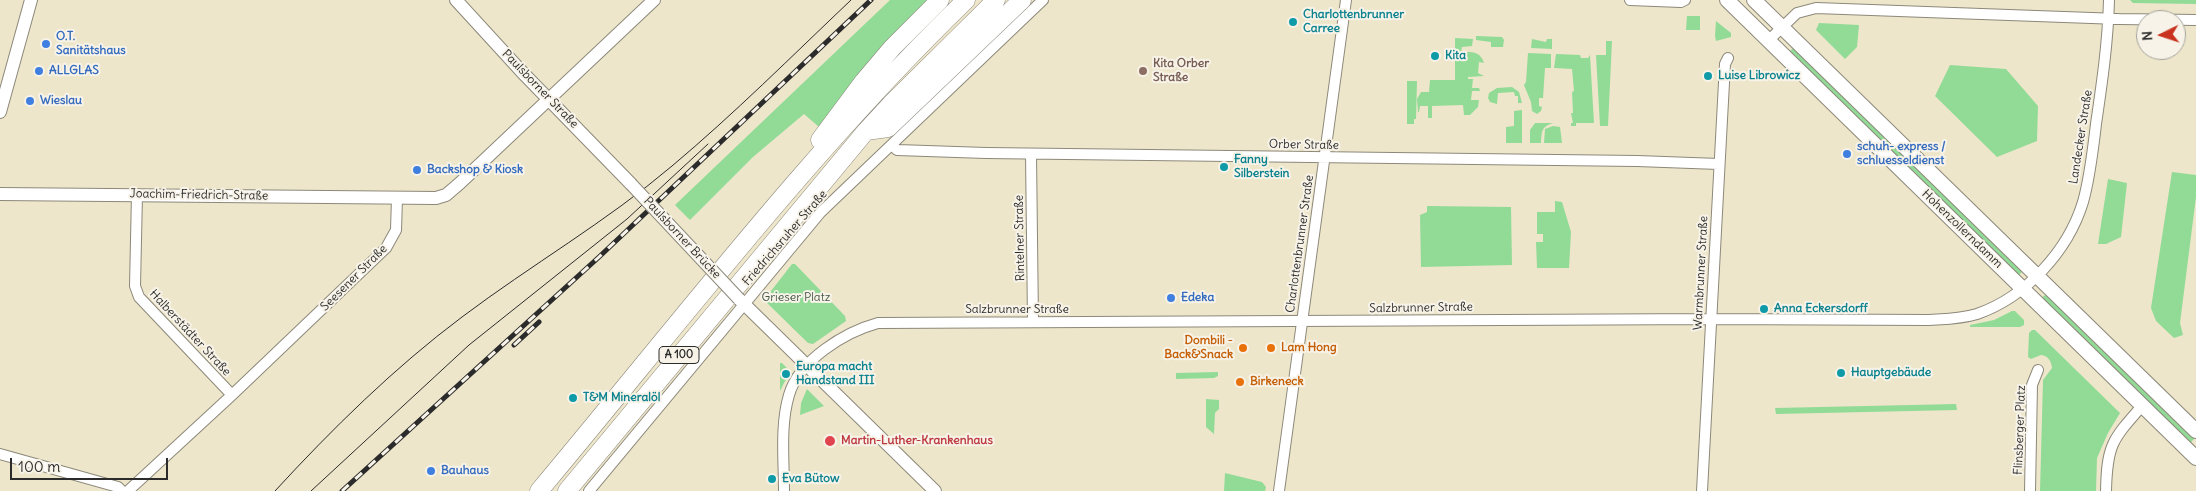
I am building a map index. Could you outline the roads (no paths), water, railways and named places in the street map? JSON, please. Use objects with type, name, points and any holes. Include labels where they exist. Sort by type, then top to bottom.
[{"type":"highway","points":[[815,160],[821,136],[849,100],[892,48],[940,0]]},
{"type":"highway","name":"A 100","points":[[540,491],[717,273],[815,160],[883,83],[966,0]]},
{"type":"highway","name":"A 100","points":[[567,491],[866,131],[996,0]]},
{"type":"highway","points":[[866,131],[888,128],[1022,0]]},
{"type":"main road","name":"Hohenzollerndamm","points":[[1727,0],[2196,458]]},
{"type":"main road","name":"Hohenzollerndamm","points":[[1754,0],[2194,427]]},
{"type":"street","points":[[0,112],[31,0]]},
{"type":"street","name":"Paulsborner Straße","points":[[456,0],[625,177]]},
{"type":"street","points":[[397,198],[436,198],[447,194],[654,0]]},
{"type":"street","name":"Friedrichsruher Straße","points":[[589,491],[742,301],[820,213],[1043,0]]},
{"type":"street","name":"Charlottenbrunner Straße","points":[[1279,491],[1346,0]]},
{"type":"street","points":[[1630,0],[1681,2],[1685,0]]},
{"type":"street","name":"Landecker Straße","points":[[2037,275],[2059,253],[2082,204],[2089,179],[2109,18],[2109,0]]},
{"type":"street","points":[[1769,40],[1797,13],[1816,8],[2196,20]]},
{"type":"street","name":"Warmbrunner Straße","points":[[1702,491],[1725,64],[1728,58]]},
{"type":"street","name":"Orber Straße","points":[[892,145],[897,150],[1031,154],[1719,164]]},
{"type":"street","name":"Rintelner Straße","points":[[1031,154],[1033,322]]},
{"type":"street","name":"Paulsborner Brücke","points":[[625,177],[742,301]]},
{"type":"street","name":"Joachim-Friedrich-Straße","points":[[0,194],[397,198]]},
{"type":"street","name":"Halberstädter Straße","points":[[137,194],[136,286],[139,297],[232,396]]},
{"type":"street","name":"Seesener Straße","points":[[128,491],[232,396],[386,248],[396,230],[397,198]]},
{"type":"street","name":"Salzbrunner Straße","points":[[784,491],[785,420],[789,394],[808,365],[842,337],[859,328],[878,323],[1958,318],[1978,314],[2000,304],[2037,275]]},
{"type":"street","points":[[742,301],[934,491]]},
{"type":"street","name":"Flinsberger Platz","points":[[2030,491],[2032,385],[2038,370]]},
{"type":"street","points":[[2106,491],[2107,460],[2112,445],[2119,433],[2142,406]]},
{"type":"street","points":[[0,454],[118,488],[122,491]]},
{"type":"tram line","points":[[275,491],[341,422],[412,357],[462,317],[595,225],[672,166],[740,105],[851,0]]},
{"type":"tram line","points":[[311,491],[469,345],[627,219],[708,144]]},
{"type":"railway","points":[[342,491],[599,257],[871,0]]},
{"type":"railway","points":[[514,345],[539,322]]},
{"type":"place","name":"Charlottenbrunner Carree","points":[[1293,22]]},
{"type":"place","name":"O.T. Sanitätshaus","points":[[46,44]]},
{"type":"place","name":"Kita","points":[[1435,56]]},
{"type":"place","name":"ALLGLAS","points":[[39,71]]},
{"type":"place","name":"Kita Orber Straße","points":[[1143,71]]},
{"type":"place","name":"Luise Librowicz","points":[[1708,76]]},
{"type":"place","name":"Wieslau","points":[[30,101]]},
{"type":"place","name":"schuh- express / schluesseldienst","points":[[1847,154]]},
{"type":"place","name":"Fanny Silberstein","points":[[1224,167]]},
{"type":"place","name":"Backshop & Kiosk","points":[[417,170]]},
{"type":"place","name":"Edeka","points":[[1171,298]]},
{"type":"place","name":"Anna Eckersdorff","points":[[1764,309]]},
{"type":"place","name":"Dombili - Back&Snack","points":[[1243,348]]},
{"type":"place","name":"Lam Hong","points":[[1271,348]]},
{"type":"place","name":"Hauptgebäude","points":[[1841,373]]},
{"type":"place","name":"Europa macht Handstand III","points":[[786,374]]},
{"type":"place","name":"Birkeneck","points":[[1240,382]]},
{"type":"place","name":"T&M Mineralöl","points":[[573,398]]},
{"type":"place","name":"Martin-Luther-Krankenhaus","points":[[830,441]]},
{"type":"place","name":"Bauhaus","points":[[431,471]]},
{"type":"place","name":"Eva Bütow","points":[[772,479]]},
{"type":"park label","name":"Grieser Platz","points":[[796,298]]}]
